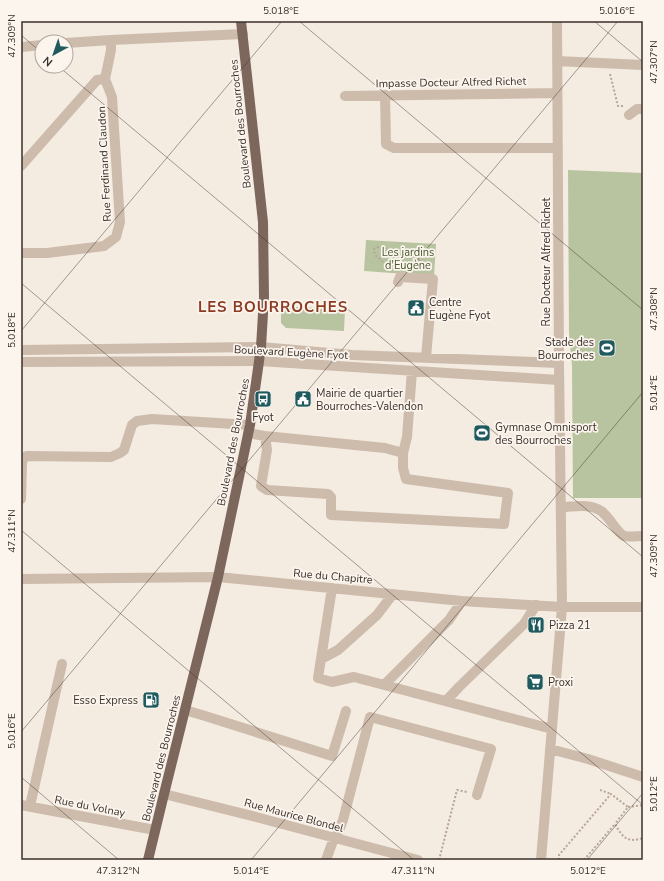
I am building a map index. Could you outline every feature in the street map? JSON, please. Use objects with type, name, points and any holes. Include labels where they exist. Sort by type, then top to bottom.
[{"type":"main road","name":"Boulevard des Bourroches","points":[[148,860],[218,577],[249,429],[261,347],[264,297],[263,222],[241,21]]},
{"type":"street","name":"Rue Docteur Alfred Richet","points":[[541,860],[562,607],[557,21]]},
{"type":"street","points":[[74,42],[243,34]]},
{"type":"street","points":[[21,166],[97,80],[105,79],[111,40]]},
{"type":"street","points":[[21,47],[34,46]]},
{"type":"street","points":[[557,60],[643,65]]},
{"type":"street","name":"Rue Ferdinand Claudon","points":[[21,253],[47,253],[104,246],[116,236],[120,222],[112,97],[105,79]]},
{"type":"street","name":"Impasse Docteur Alfred Richet","points":[[345,96],[557,93]]},
{"type":"street","points":[[385,95],[386,144],[394,148],[557,148]]},
{"type":"street","points":[[399,280],[433,280],[426,357]]},
{"type":"street","name":"Boulevard Eugène Fyot","points":[[21,350],[261,347],[352,354],[559,363]]},
{"type":"street","name":"Boulevard Eugène Fyot","points":[[21,362],[259,361],[559,380]]},
{"type":"street","points":[[265,436],[266,450],[261,486],[267,490],[328,494],[331,497],[331,515],[504,524],[508,493],[406,480],[403,468],[403,453],[408,437],[412,371]]},
{"type":"street","points":[[21,499],[22,463],[24,458],[27,456],[111,457],[124,450],[132,425],[137,421],[152,419],[249,429],[265,436],[385,448],[403,453]]},
{"type":"street","points":[[561,507],[587,506],[600,510],[608,517],[620,533],[625,536],[643,536]]},
{"type":"street","name":"Rue du Chapitre","points":[[21,578],[218,577],[462,601],[562,607],[643,607]]},
{"type":"street","points":[[332,588],[318,678],[332,682],[354,677],[552,729]]},
{"type":"street","points":[[321,659],[338,650],[355,635],[377,615],[393,594]]},
{"type":"street","points":[[384,685],[449,620],[462,601]]},
{"type":"street","points":[[446,701],[524,624],[536,605]]},
{"type":"street","points":[[25,805],[62,664]]},
{"type":"street","points":[[185,710],[332,756],[346,712]]},
{"type":"street","points":[[326,860],[334,838],[338,833],[343,820],[370,717],[492,749],[477,795]]},
{"type":"street","points":[[550,749],[588,759],[643,777]]},
{"type":"street","name":"Rue Maurice Blondel","points":[[164,794],[418,860]]},
{"type":"street","name":"Rue du Volnay","points":[[25,805],[156,830]]},
{"type":"path","points":[[607,63],[618,106],[636,111]]},
{"type":"path","points":[[399,280],[375,255],[374,249],[378,247],[404,253],[420,261],[433,280]]},
{"type":"path","points":[[439,860],[457,790],[477,795]]},
{"type":"path","points":[[600,790],[611,794],[628,807]]},
{"type":"path","points":[[559,860],[559,855],[611,794]]},
{"type":"path","points":[[584,860],[628,807],[643,805]]},
{"type":"path","points":[[615,824],[625,838],[634,841],[643,838]]},
{"type":"green space","name":"Stade des Bourroches","points":[[568,170],[643,173],[643,498],[573,498],[572,366],[569,333]]},
{"type":"green space","name":"Les jardins d'Eugène","points":[[366,240],[436,244],[434,276],[364,271]]},
{"type":"green space","points":[[281,307],[345,309],[344,331],[286,328],[281,323]]},
{"type":"place","name":"Centre Eugène Fyot","points":[[416,308]]},
{"type":"place","name":"Stade des Bourroches","points":[[607,348]]},
{"type":"place","name":"Fyot","points":[[263,399]]},
{"type":"place","name":"Mairie de quartier Bourroches-Valendon","points":[[303,399]]},
{"type":"place","name":"Gymnase Omnisport des Bourroches","points":[[482,433]]},
{"type":"place","name":"Pizza 21","points":[[536,625]]},
{"type":"place","name":"Proxi","points":[[535,682]]},
{"type":"place","name":"Esso Express","points":[[151,700]]},
{"type":"district","name":"LES BOURROCHES","points":[[273,307]]}]
